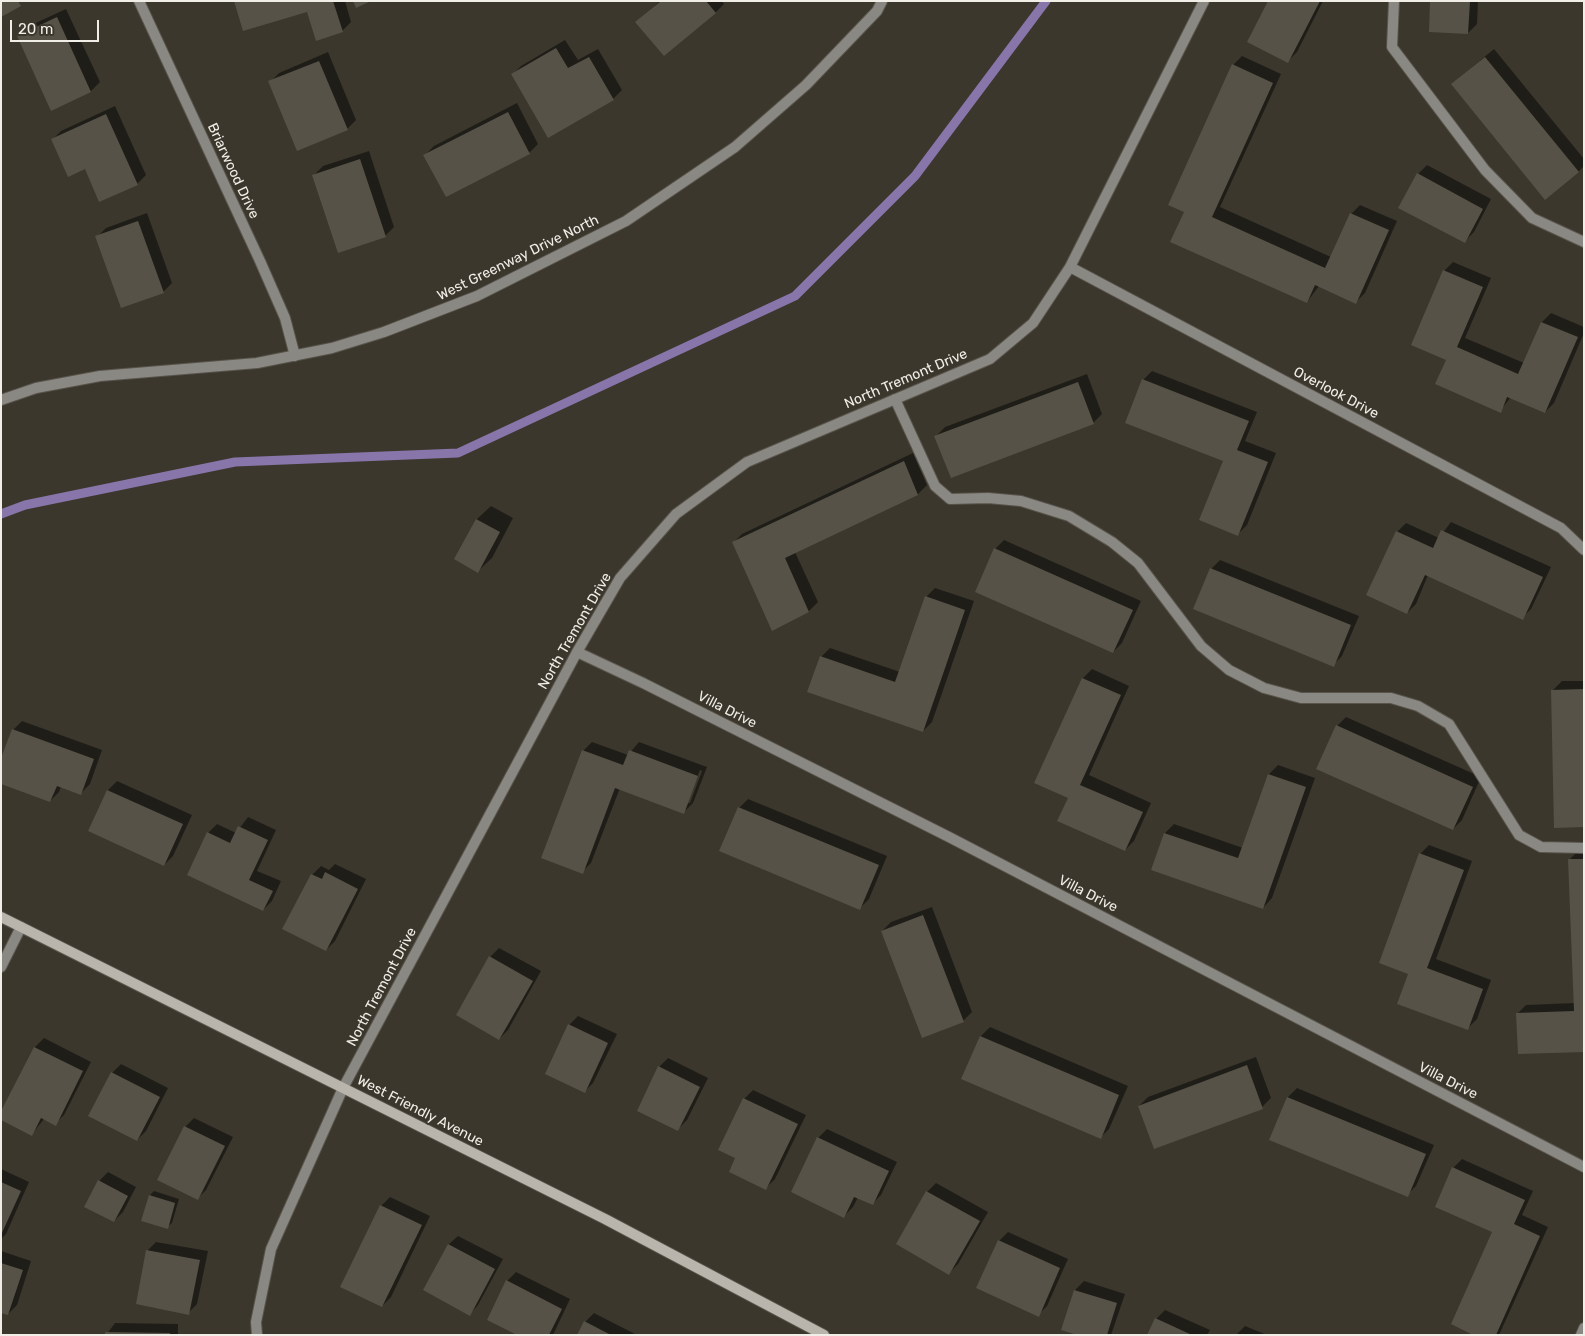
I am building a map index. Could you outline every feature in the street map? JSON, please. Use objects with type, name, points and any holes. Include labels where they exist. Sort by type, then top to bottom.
[{"type":"main road","name":"West Friendly Avenue","points":[[1,917],[605,1219],[824,1335]]},
{"type":"street","name":"Briarwood Drive","points":[[139,1],[260,261],[285,318],[295,356]]},
{"type":"street","name":"West Greenway Drive North","points":[[1,400],[36,388],[100,376],[257,363],[295,356],[384,332],[477,296],[626,221],[736,147],[806,85],[877,12],[882,1]]},
{"type":"street","name":"North Tremont Drive","points":[[256,1335],[256,1322],[271,1249],[344,1088],[577,652],[620,578],[676,514],[747,462],[990,359],[1033,323],[1070,267],[1204,1]]},
{"type":"street","points":[[1394,1],[1392,47],[1485,170],[1532,218],[1584,242]]},
{"type":"street","name":"Overlook Drive","points":[[1070,267],[1561,528],[1584,550]]},
{"type":"street","points":[[895,399],[935,486],[950,499],[988,498],[1020,501],[1069,516],[1105,538],[1138,563],[1201,646],[1229,670],[1264,688],[1301,698],[1391,698],[1418,706],[1449,724],[1520,835],[1541,847],[1584,848]]},
{"type":"street","name":"Villa Drive","points":[[577,652],[643,683],[949,837],[1584,1167]]},
{"type":"street","points":[[1,967],[21,927]]},
{"type":"street","points":[[1580,1335],[1584,1328]]},
{"type":"building","points":[[1,1],[18,1],[21,6],[1,17]]},
{"type":"building","points":[[234,1],[333,1],[343,32],[316,41],[307,12],[243,31]]},
{"type":"building","points":[[353,1],[371,1],[356,8]]},
{"type":"building","points":[[661,1],[706,1],[716,13],[664,56],[635,22]]},
{"type":"building","points":[[1268,1],[1320,1],[1288,63],[1247,42]]},
{"type":"building","points":[[1430,1],[1470,1],[1468,34],[1429,32]]},
{"type":"building","points":[[57,17],[91,92],[51,111],[17,36]]},
{"type":"building","points":[[556,48],[568,68],[589,57],[614,100],[548,138],[511,74]]},
{"type":"building","points":[[1485,57],[1579,172],[1545,200],[1451,84]]},
{"type":"building","points":[[319,61],[348,130],[297,151],[268,81]]},
{"type":"building","points":[[1232,64],[1273,83],[1212,217],[1325,268],[1350,213],[1389,230],[1356,304],[1315,285],[1307,303],[1170,242],[1184,212],[1168,205]]},
{"type":"building","points":[[508,112],[530,154],[446,197],[423,155]]},
{"type":"building","points":[[106,114],[138,185],[99,202],[85,169],[68,177],[51,139]]},
{"type":"building","points":[[360,159],[386,237],[338,253],[312,175]]},
{"type":"building","points":[[1417,173],[1483,209],[1465,243],[1398,208]]},
{"type":"building","points":[[138,221],[164,293],[121,308],[95,236]]},
{"type":"building","points":[[1443,270],[1483,287],[1457,347],[1518,374],[1541,322],[1578,337],[1545,413],[1507,397],[1501,413],[1435,384],[1446,360],[1411,345]]},
{"type":"building","points":[[1142,379],[1249,421],[1237,450],[1268,462],[1238,536],[1199,520],[1223,461],[1125,423]]},
{"type":"building","points":[[1078,382],[1094,424],[951,478],[934,436]]},
{"type":"building","points":[[904,461],[918,495],[785,558],[809,612],[772,631],[732,542]]},
{"type":"building","points":[[476,519],[500,532],[478,573],[454,559]]},
{"type":"building","points":[[1441,530],[1543,577],[1523,620],[1425,575],[1407,614],[1366,595],[1396,531],[1433,548]]},
{"type":"building","points":[[994,548],[1133,610],[1113,653],[975,592]]},
{"type":"building","points":[[1210,568],[1351,625],[1334,667],[1193,609]]},
{"type":"building","points":[[925,596],[965,610],[923,732],[807,692],[820,656],[895,682]]},
{"type":"building","points":[[1082,678],[1121,695],[1080,785],[1143,812],[1125,851],[1057,821],[1068,798],[1034,783]]},
{"type":"building","points":[[1584,689],[1584,827],[1554,828],[1551,690]]},
{"type":"building","points":[[1336,725],[1473,787],[1453,830],[1316,769]]},
{"type":"building","points":[[12,729],[94,759],[81,795],[57,786],[50,802],[1,784],[1,758]]},
{"type":"building","points":[[582,750],[623,765],[629,750],[698,776],[684,814],[615,788],[583,874],[541,858]]},
{"type":"building","points":[[1268,774],[1306,787],[1263,909],[1151,870],[1164,833],[1238,858]]},
{"type":"building","points":[[107,790],[183,824],[164,866],[88,831]]},
{"type":"building","points":[[738,807],[879,865],[860,910],[719,851]]},
{"type":"building","points":[[238,826],[268,840],[249,880],[273,891],[263,911],[187,875],[207,832],[230,843]]},
{"type":"building","points":[[1419,853],[1464,870],[1427,968],[1483,989],[1468,1030],[1397,1004],[1408,974],[1379,963]]},
{"type":"building","points":[[1568,859],[1584,859],[1584,1052],[1518,1054],[1516,1013],[1574,1011]]},
{"type":"building","points":[[325,872],[358,889],[326,951],[282,929],[311,874],[322,879]]},
{"type":"building","points":[[923,915],[964,1022],[922,1038],[881,931]]},
{"type":"building","points":[[489,956],[533,981],[499,1040],[456,1015]]},
{"type":"building","points":[[568,1024],[608,1043],[585,1093],[545,1074]]},
{"type":"building","points":[[980,1036],[1119,1095],[1101,1139],[961,1079]]},
{"type":"building","points":[[34,1047],[83,1071],[56,1126],[41,1118],[32,1136],[1,1120],[1,1111]]},
{"type":"building","points":[[1247,1065],[1263,1109],[1154,1149],[1138,1106]]},
{"type":"building","points":[[658,1066],[700,1087],[678,1131],[637,1111]]},
{"type":"building","points":[[111,1072],[160,1097],[137,1141],[88,1116]]},
{"type":"building","points":[[1287,1097],[1426,1154],[1408,1197],[1269,1140]]},
{"type":"building","points":[[743,1098],[798,1124],[766,1190],[729,1172],[735,1158],[718,1150]]},
{"type":"building","points":[[184,1126],[225,1146],[198,1200],[157,1180]]},
{"type":"building","points":[[817,1137],[889,1171],[873,1205],[854,1197],[844,1218],[791,1192]]},
{"type":"building","points":[[1452,1167],[1525,1200],[1514,1224],[1540,1236],[1496,1335],[1473,1335],[1451,1324],[1492,1232],[1435,1207]]},
{"type":"building","points":[[98,1180],[128,1196],[114,1222],[84,1207]]},
{"type":"building","points":[[1,1182],[21,1191],[1,1235]]},
{"type":"building","points":[[926,1191],[980,1221],[949,1275],[896,1244]]},
{"type":"building","points":[[149,1195],[175,1203],[168,1229],[141,1221]]},
{"type":"building","points":[[380,1205],[422,1225],[382,1307],[340,1287]]},
{"type":"building","points":[[998,1240],[1060,1268],[1039,1317],[976,1288]]},
{"type":"building","points":[[448,1244],[495,1269],[470,1316],[423,1290]]},
{"type":"building","points":[[146,1250],[200,1260],[189,1315],[136,1304]]},
{"type":"building","points":[[1,1263],[23,1270],[8,1315],[1,1313]]},
{"type":"building","points":[[506,1280],[562,1309],[549,1335],[517,1335],[487,1320]]},
{"type":"building","points":[[1074,1290],[1117,1303],[1107,1335],[1077,1335],[1061,1330]]},
{"type":"building","points":[[1155,1318],[1192,1335],[1147,1335]]},
{"type":"building","points":[[584,1321],[611,1335],[577,1335]]},
{"type":"building","points":[[105,1332],[170,1333],[170,1335],[105,1335]]},
{"type":"waterway","points":[[1,514],[25,505],[235,462],[458,453],[795,296],[915,176],[1046,1]]}]
